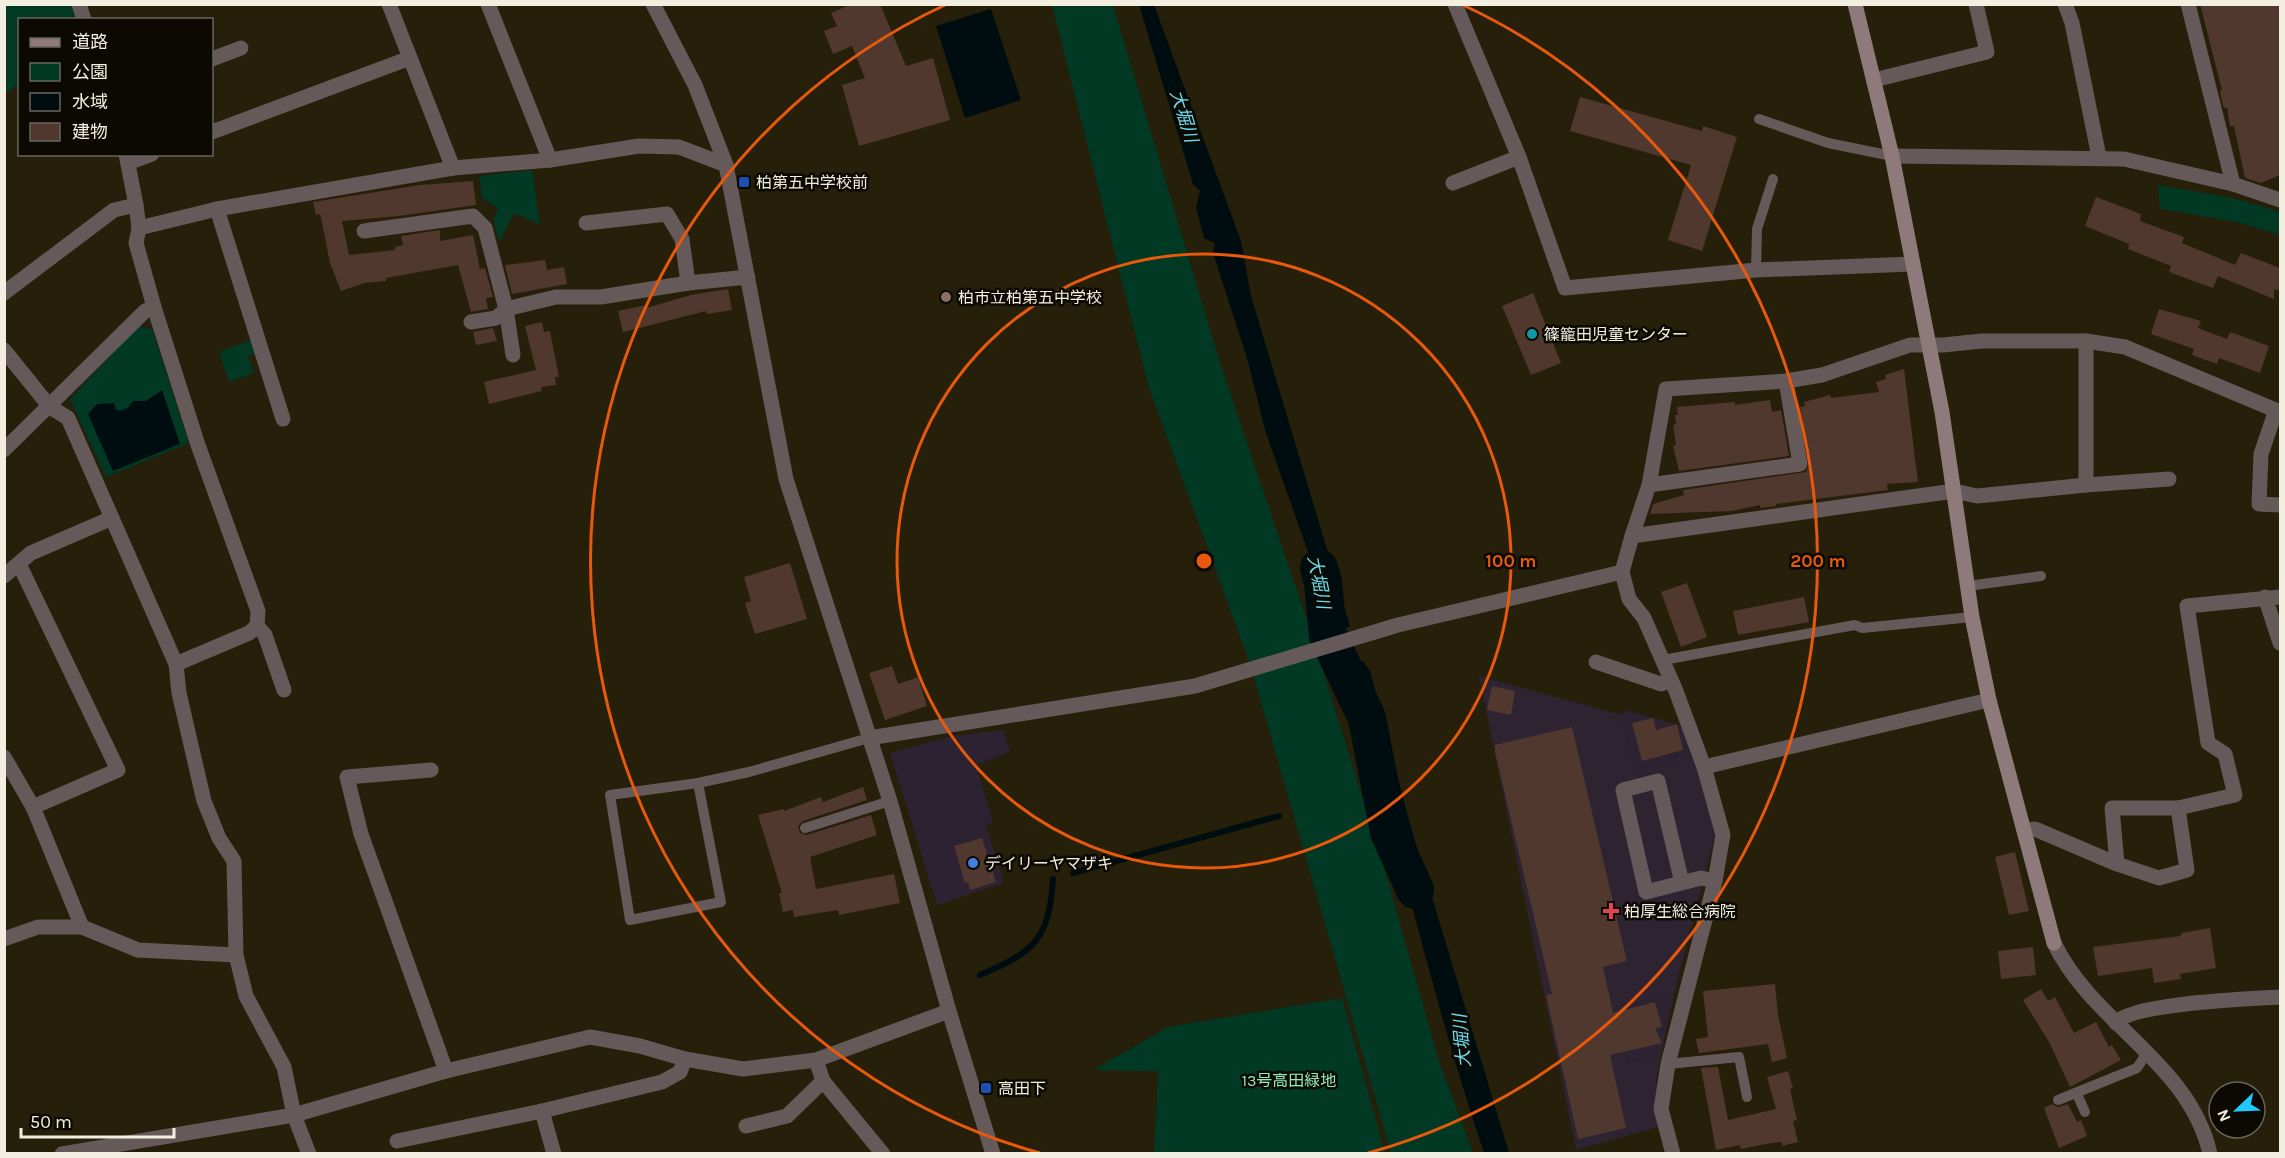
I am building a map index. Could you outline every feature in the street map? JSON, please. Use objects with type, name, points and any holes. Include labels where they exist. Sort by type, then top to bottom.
[{"type":"street","points":[[389,4],[453,168]]},
{"type":"street","points":[[488,4],[550,160]]},
{"type":"street","points":[[653,4],[695,85],[726,165],[786,478],[890,801],[949,1011],[993,1154]]},
{"type":"street","points":[[1455,4],[1519,157],[1565,288],[1756,270],[1913,264]]},
{"type":"street","points":[[1854,4],[1892,156],[1927,345],[1942,412],[1972,617],[1989,700],[2054,943],[2066,969],[2185,1093],[2210,1154]]},
{"type":"street","points":[[1874,80],[1987,52],[1976,4]]},
{"type":"street","points":[[2065,4],[2072,22],[2099,157]]},
{"type":"street","points":[[2188,4],[2233,184]]},
{"type":"street","points":[[213,59],[241,48]]},
{"type":"street","points":[[213,132],[410,58]]},
{"type":"street","points":[[139,228],[217,209],[453,168],[550,160],[639,146],[679,147],[726,165]]},
{"type":"street","points":[[142,156],[127,159],[139,228],[136,243],[198,445],[258,611],[257,626],[265,636],[284,690]]},
{"type":"street","points":[[1892,156],[2124,159],[2233,184],[2280,200]]},
{"type":"street","points":[[1453,183],[1519,157]]},
{"type":"street","points":[[4,293],[114,210],[136,205]]},
{"type":"street","points":[[217,209],[283,419]]},
{"type":"street","points":[[586,223],[667,214],[682,239],[688,283]]},
{"type":"street","points":[[364,231],[473,216],[485,228],[506,309],[513,355]]},
{"type":"street","points":[[471,322],[496,318],[506,309],[556,297],[601,297],[688,283],[748,277]]},
{"type":"street","points":[[4,450],[145,311],[154,307]]},
{"type":"street","points":[[1673,1154],[1661,1109],[1668,1064],[1714,881],[1723,835],[1704,767],[1671,680],[1644,618],[1629,598],[1622,572],[1649,484],[1666,389],[1786,381],[1821,375],[1910,345],[1982,341],[2086,341],[2125,347],[2278,411],[2260,454],[2259,504],[2280,505]]},
{"type":"street","points":[[2086,341],[2086,485]]},
{"type":"street","points":[[4,350],[50,407],[68,418],[176,663],[179,693],[204,801],[219,838],[234,861],[236,955],[246,996],[284,1066],[294,1115],[309,1154]]},
{"type":"street","points":[[1649,484],[1800,464],[1786,381]]},
{"type":"street","points":[[1632,536],[1954,491],[1977,496],[2169,479]]},
{"type":"street","points":[[4,576],[31,553],[112,518]]},
{"type":"street","points":[[20,564],[118,770],[33,807]]},
{"type":"street","points":[[869,738],[1195,686],[1285,661],[1398,625],[1622,572]]},
{"type":"street","points":[[2117,864],[2112,808],[2178,808],[2235,795],[2225,754],[2208,743],[2187,606],[2273,597],[2280,643]]},
{"type":"street","points":[[176,663],[249,633],[257,626]]},
{"type":"street","points":[[1596,662],[1661,684],[1671,680]]},
{"type":"street","points":[[1704,767],[1989,700]]},
{"type":"street","points":[[4,757],[33,807],[82,927]]},
{"type":"street","points":[[431,770],[347,777],[361,834],[446,1071]]},
{"type":"street","points":[[1682,883],[1658,781],[1623,790],[1647,892],[1682,883],[1701,878],[1714,881]]},
{"type":"street","points":[[2024,831],[2036,829],[2117,864],[2159,878],[2187,870],[2178,808]]},
{"type":"street","points":[[4,939],[38,927],[82,927],[138,950],[236,955]]},
{"type":"street","points":[[2116,1023],[2121,1016],[2153,1009],[2280,997]]},
{"type":"street","points":[[62,1154],[294,1115],[446,1071],[590,1037],[640,1046],[686,1059],[743,1068],[816,1060],[949,1011]]},
{"type":"street","points":[[397,1141],[542,1111],[662,1082],[680,1072],[686,1059]]},
{"type":"street","points":[[816,1060],[823,1081],[883,1154]]},
{"type":"street","points":[[746,1126],[787,1116],[823,1081]]},
{"type":"street","points":[[542,1111],[554,1154]]},
{"type":"lane","points":[[1759,119],[1828,143],[1892,156]]},
{"type":"lane","points":[[1756,270],[1758,229],[1773,179]]},
{"type":"lane","points":[[1968,586],[2041,576]]},
{"type":"lane","points":[[1663,660],[1855,625],[1862,628],[1972,617]]},
{"type":"lane","points":[[698,783],[721,902],[630,920],[610,795],[698,783],[749,772],[869,738]]},
{"type":"lane","points":[[805,828],[890,801]]},
{"type":"lane","points":[[2058,1100],[2137,1068],[2147,1053]]},
{"type":"lane","points":[[1668,1064],[1739,1058],[1747,1097]]},
{"type":"lane","points":[[2077,1094],[2085,1112]]},
{"type":"shaded area","name":"柏厚生総合病院","points":[[1479,676],[1622,715],[1635,770],[1697,757],[1717,828],[1674,994],[1615,1007],[1628,1063],[1661,1055],[1656,1080],[1659,1127],[1576,1150]]},
{"type":"shaded area","points":[[1625,710],[1685,727],[1697,757],[1635,770],[1622,715]]},
{"type":"shaded area","points":[[1004,730],[1010,752],[976,765],[993,822],[986,825],[1004,883],[937,905],[890,753],[952,736]]},
{"type":"shaded area","points":[[1674,994],[1661,1055],[1628,1063],[1615,1007]]},
{"type":"green space","points":[[5,5],[71,5],[76,18],[18,18],[18,86],[5,93]]},
{"type":"green space","points":[[1052,5],[1113,5],[1221,366],[1312,635],[1383,864],[1439,1061],[1473,1153],[1391,1153],[1250,664],[1148,385]]},
{"type":"green space","points":[[532,170],[540,225],[514,213],[499,242],[493,220],[498,208],[482,198],[479,176]]},
{"type":"green space","points":[[2158,185],[2233,198],[2280,212],[2280,235],[2237,222],[2160,209]]},
{"type":"green space","points":[[138,326],[152,329],[189,443],[106,477],[70,399]]},
{"type":"green space","points":[[251,340],[256,353],[248,356],[254,373],[229,382],[219,352]]},
{"type":"green space","name":"13号高田緑地","points":[[1342,998],[1385,1153],[1154,1153],[1158,1071],[1093,1070],[1168,1027]]},
{"type":"water","points":[[1139,5],[1154,5],[1241,241],[1251,296],[1350,626],[1329,639],[1322,592],[1265,430],[1247,358],[1213,253],[1215,243],[1204,238],[1196,208],[1200,191],[1193,184]]},
{"type":"water","points":[[991,9],[1021,100],[965,118],[936,26]]},
{"type":"water","points":[[162,390],[180,444],[113,471],[88,414],[97,404],[114,403],[116,410],[124,410],[133,401],[146,401]]},
{"type":"water","points":[[1363,661],[1370,671],[1410,824],[1509,1153],[1484,1153],[1465,1093],[1344,665]]},
{"type":"building","points":[[852,4],[880,4],[906,66],[933,58],[950,120],[859,146],[842,85],[865,78],[852,46],[833,54],[824,31],[837,26],[831,13]]},
{"type":"building","points":[[2200,4],[2280,4],[2280,175],[2261,183],[2245,178],[2234,126],[2230,126],[2227,107],[2224,108],[2222,101],[2220,91],[2222,90]]},
{"type":"building","points":[[1580,97],[1702,131],[1703,126],[1737,137],[1702,251],[1668,240],[1691,165],[1570,131]]},
{"type":"building","points":[[473,181],[476,205],[342,221],[349,255],[395,250],[395,247],[403,245],[401,236],[440,230],[440,241],[473,235],[480,269],[485,268],[493,297],[486,298],[488,309],[471,312],[458,265],[386,278],[386,281],[364,283],[341,291],[330,263],[320,214],[316,215],[313,202],[420,185]]},
{"type":"building","points":[[2096,197],[2141,214],[2140,221],[2184,237],[2182,243],[2235,265],[2241,253],[2280,268],[2280,291],[2274,289],[2274,299],[2218,276],[2213,288],[2169,272],[2171,266],[2128,249],[2129,244],[2085,226]]},
{"type":"building","points":[[545,260],[547,270],[564,267],[567,284],[512,294],[505,265]]},
{"type":"building","points":[[728,289],[732,310],[707,314],[706,311],[623,332],[618,311],[646,305],[646,308],[691,295]]},
{"type":"building","name":"篠籠田児童センター","points":[[1533,293],[1561,363],[1531,375],[1502,306]]},
{"type":"building","points":[[2159,309],[2201,321],[2198,328],[2227,339],[2230,332],[2269,346],[2260,373],[2219,358],[2217,364],[2192,355],[2194,349],[2151,334]]},
{"type":"building","points":[[542,322],[544,332],[550,331],[559,377],[555,377],[556,385],[541,387],[542,391],[489,404],[484,382],[536,370],[525,326]]},
{"type":"building","points":[[493,328],[497,341],[476,345],[473,332]]},
{"type":"building","points":[[1904,369],[1918,482],[1887,484],[1888,490],[1760,508],[1760,505],[1732,511],[1650,514],[1653,504],[1684,495],[1683,490],[1806,472],[1810,463],[1800,407],[1805,406],[1804,402],[1830,395],[1831,398],[1879,392],[1876,382],[1886,379],[1885,375]]},
{"type":"building","points":[[1770,400],[1772,412],[1781,410],[1789,456],[1679,471],[1673,446],[1676,445],[1673,425],[1676,424],[1675,415],[1678,415],[1677,407],[1735,402],[1735,405]]},
{"type":"building","points":[[790,563],[807,619],[755,634],[745,603],[751,601],[744,577]]},
{"type":"building","points":[[1687,583],[1707,637],[1681,647],[1661,592]]},
{"type":"building","points":[[1804,597],[1809,622],[1738,635],[1733,611]]},
{"type":"building","points":[[892,666],[898,684],[918,677],[927,706],[885,720],[869,673]]},
{"type":"building","points":[[1492,686],[1515,691],[1511,715],[1487,710]]},
{"type":"building","points":[[1653,718],[1656,730],[1677,724],[1683,750],[1642,761],[1632,723]]},
{"type":"building","name":"柏厚生総合病院","points":[[1572,727],[1627,961],[1603,967],[1613,1013],[1655,1002],[1662,1027],[1655,1028],[1662,1043],[1610,1055],[1626,1128],[1578,1139],[1546,995],[1552,994],[1495,752],[1495,745]]},
{"type":"building","points":[[863,787],[867,800],[803,821],[798,826],[800,833],[807,835],[871,815],[877,835],[810,857],[816,889],[894,874],[900,903],[839,915],[838,910],[794,917],[793,910],[783,912],[779,893],[782,893],[758,815],[784,809],[784,811],[821,797],[823,802]]},
{"type":"building","points":[[982,838],[996,882],[970,890],[968,882],[965,883],[954,846]]},
{"type":"building","points":[[2015,852],[2029,911],[2009,915],[1995,857]]},
{"type":"building","points":[[2210,928],[2216,968],[2180,974],[2181,979],[2154,983],[2152,968],[2098,976],[2093,947],[2181,936],[2181,933]]},
{"type":"building","points":[[2033,947],[2036,975],[2001,979],[1998,951]]},
{"type":"building","points":[[1775,984],[1778,1015],[1787,1058],[1772,1062],[1768,1044],[1699,1053],[1696,1039],[1708,1037],[1703,991]]},
{"type":"building","points":[[2041,989],[2048,1001],[2055,997],[2074,1033],[2096,1022],[2109,1047],[2112,1045],[2121,1060],[2070,1087],[2049,1042],[2023,1000]]},
{"type":"building","points":[[1718,1067],[1728,1120],[1776,1109],[1767,1077],[1788,1071],[1793,1088],[1790,1089],[1797,1120],[1793,1121],[1798,1142],[1782,1146],[1782,1142],[1771,1143],[1741,1149],[1740,1145],[1716,1150],[1701,1068]]},
{"type":"building","points":[[2052,1104],[2058,1107],[2068,1104],[2077,1122],[2081,1120],[2087,1136],[2059,1148],[2044,1108]]},
{"type":"waterway","name":"大堀川","points":[[1319,568],[1323,582],[1328,636],[1367,718],[1389,832],[1415,890]]},
{"type":"waterway","points":[[1073,873],[1279,816]]},
{"type":"waterway","points":[[980,975],[1014,959],[1035,941],[1048,916],[1053,879]]},
{"type":"place","name":"柏第五中学校前","points":[[744,182]]},
{"type":"place","name":"柏市立柏第五中学校","points":[[946,297]]},
{"type":"place","name":"篠籠田児童センター","points":[[1532,334]]},
{"type":"place","name":"デイリーヤマザキ","points":[[973,863]]},
{"type":"place","name":"柏厚生総合病院","points":[[1611,911]]},
{"type":"place","name":"高田下","points":[[986,1088]]}]
